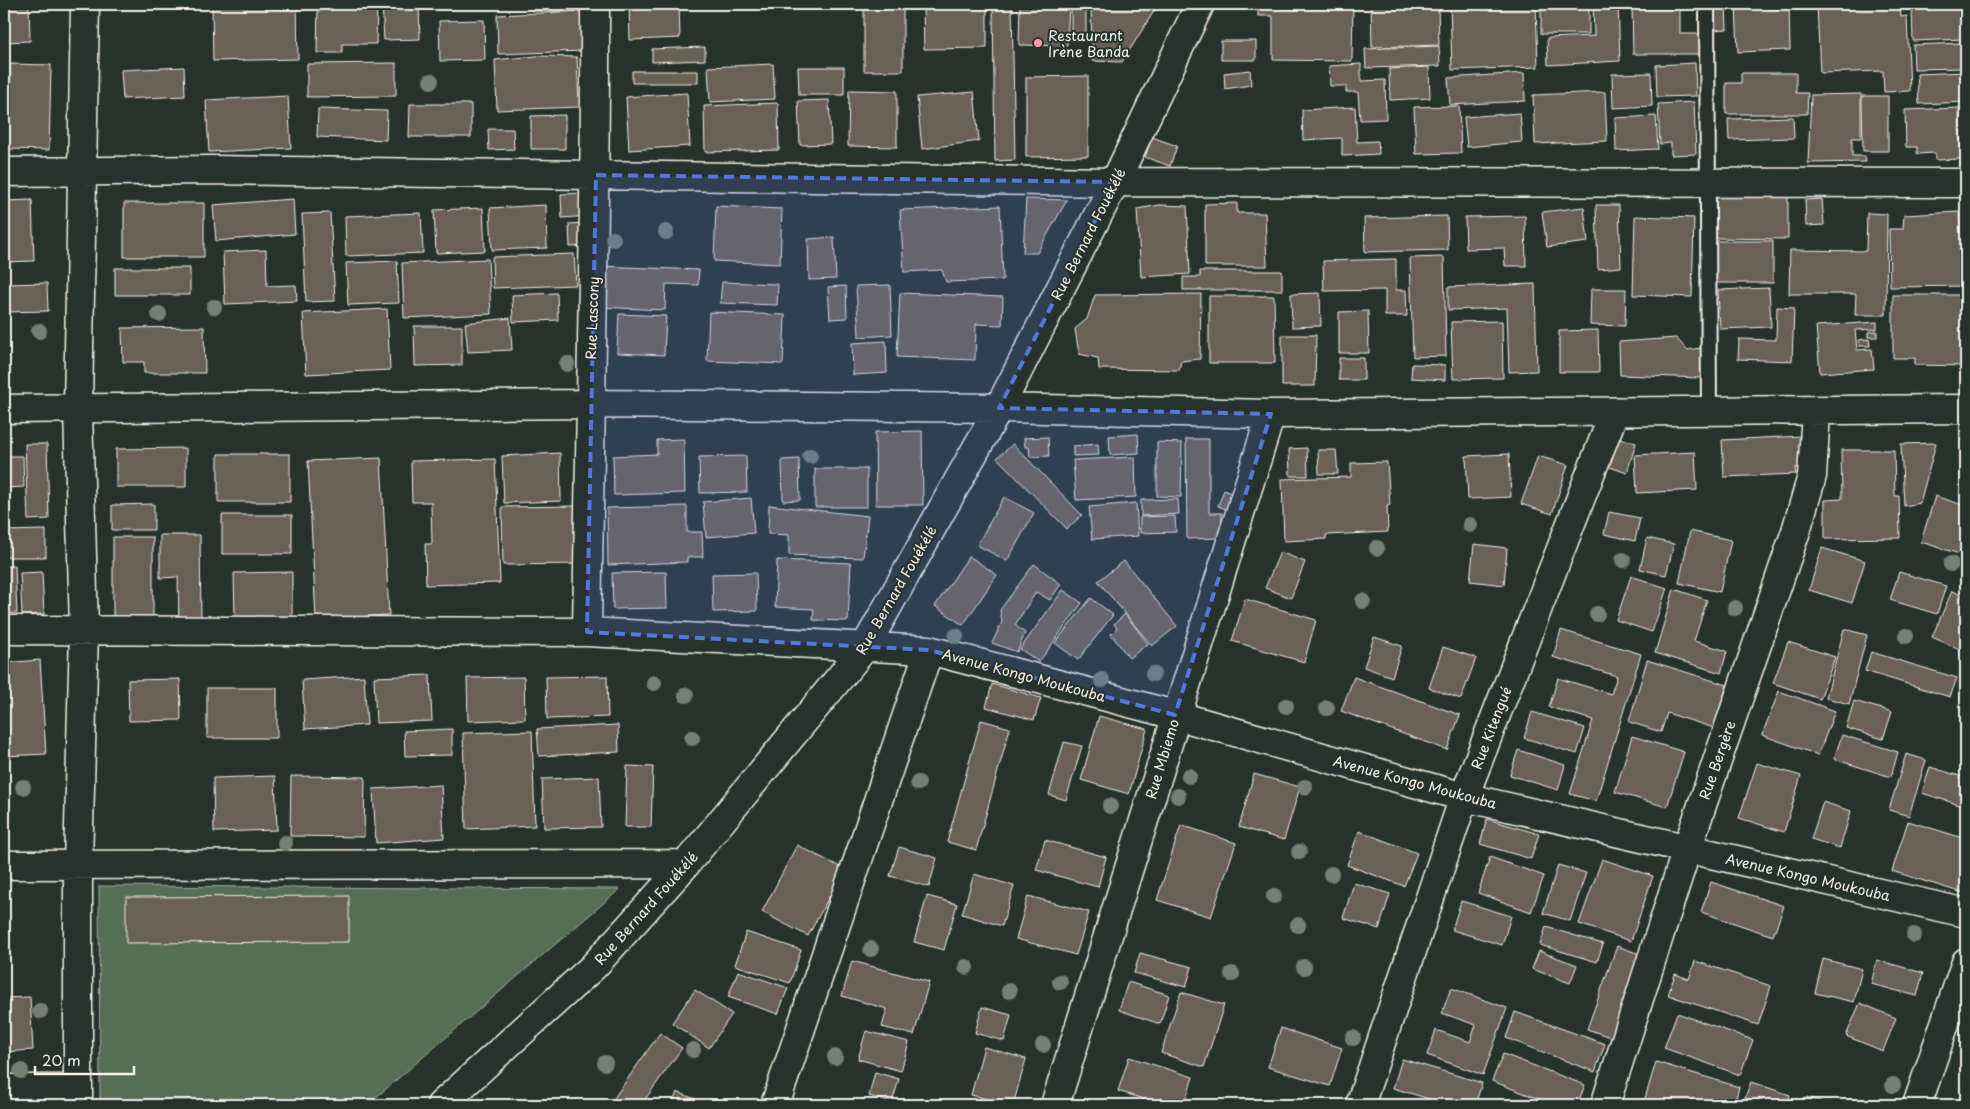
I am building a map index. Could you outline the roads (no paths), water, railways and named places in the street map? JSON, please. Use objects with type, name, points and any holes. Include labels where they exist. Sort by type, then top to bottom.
[{"type":"street","points":[[4,1089],[78,1097],[78,865],[84,630],[78,409],[84,172],[85,4]]},
{"type":"street","name":"Rue Lascony","points":[[587,632],[596,175],[595,4]]},
{"type":"street","name":"Rue Bernard Fouékélé","points":[[441,1105],[593,967],[686,864],[866,647],[999,408],[1115,182],[1200,4]]},
{"type":"street","points":[[4,172],[213,170],[1115,182],[1966,183]]},
{"type":"street","points":[[4,409],[590,404],[999,408],[1271,414],[1709,413],[1966,409]]},
{"type":"street","name":"Rue Bergère","points":[[1605,1105],[1687,849],[1796,531],[1812,476],[1816,412]]},
{"type":"street","name":"Rue Kitengué","points":[[1360,1105],[1464,797],[1614,413]]},
{"type":"street","name":"Rue Mbiemo","points":[[1055,1105],[1175,715],[1271,414]]},
{"type":"street","name":"Avenue Kongo Moukouba","points":[[4,630],[587,632],[929,650],[1175,715],[1464,797],[1966,913]]},
{"type":"street","points":[[775,1105],[929,650]]},
{"type":"street","points":[[4,864],[686,864]]},
{"type":"street","points":[[1917,1105],[1966,962]]},
{"type":"lane","points":[[1707,4],[1709,413]]},
{"type":"place","name":"Restaurant Irène Banda","points":[[1038,43]]}]
